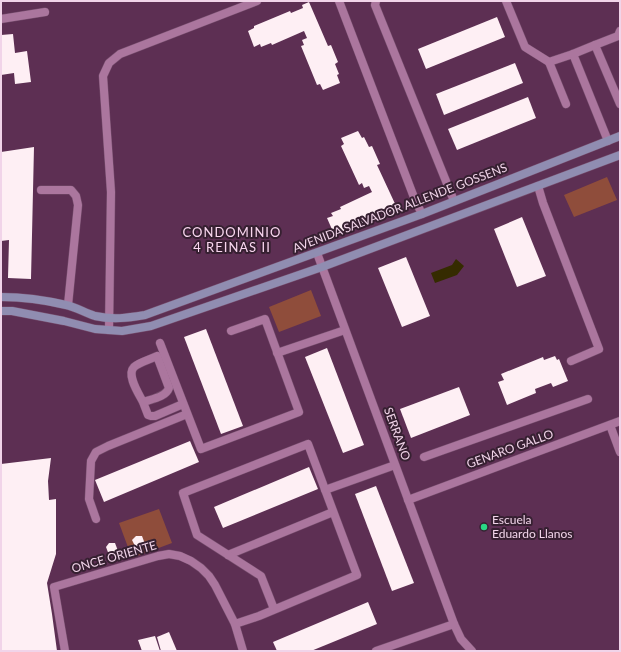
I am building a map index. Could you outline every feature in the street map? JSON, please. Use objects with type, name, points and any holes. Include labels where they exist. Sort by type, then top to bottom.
[{"type":"main road","name":"AVENIDA SALVADOR ALLENDE GOSSENS","points":[[1,297],[17,297],[68,305],[95,316],[109,318],[123,319],[145,315],[422,214],[620,136]]},
{"type":"main road","points":[[1,311],[12,311],[64,321],[95,329],[122,331],[151,326],[322,267],[620,155]]},
{"type":"street","points":[[109,330],[111,192],[103,76],[109,63],[120,54],[257,1]]},
{"type":"street","points":[[339,1],[415,200],[422,214]]},
{"type":"street","points":[[376,1],[375,5],[454,201]]},
{"type":"street","points":[[506,1],[525,47],[549,62],[566,104]]},
{"type":"street","points":[[1,19],[44,12]]},
{"type":"street","points":[[549,62],[573,54],[619,34]]},
{"type":"street","points":[[595,45],[620,104]]},
{"type":"street","points":[[573,54],[608,141]]},
{"type":"street","points":[[538,186],[600,349],[571,361]]},
{"type":"street","points":[[41,190],[71,190],[76,196],[78,205],[68,305]]},
{"type":"street","name":"SERRANO","points":[[317,252],[454,624],[461,639],[472,651]]},
{"type":"street","points":[[160,343],[200,449],[299,412],[265,319],[231,331]]},
{"type":"street","points":[[277,353],[345,330]]},
{"type":"street","points":[[143,402],[168,392],[169,388],[157,356],[138,364],[131,371],[135,387],[148,415],[155,416],[183,404]]},
{"type":"street","points":[[424,456],[588,399]]},
{"type":"street","points":[[96,519],[89,499],[91,461],[96,452],[187,414]]},
{"type":"street","name":"GENARO GALLO","points":[[408,500],[620,422]]},
{"type":"street","points":[[610,425],[620,452]]},
{"type":"street","points":[[243,651],[235,624],[259,616],[357,575],[308,444],[183,493],[196,536],[261,576],[274,609]]},
{"type":"street","points":[[325,490],[396,465]]},
{"type":"street","points":[[228,555],[333,512]]},
{"type":"street","name":"ONCE ORIENTE","points":[[66,651],[54,587],[169,554],[180,556],[191,561],[209,576],[235,624]]},
{"type":"street","points":[[376,651],[454,624]]},
{"type":"shaded area","points":[[607,177],[617,200],[574,217],[564,195]]},
{"type":"shaded area","points":[[456,259],[464,266],[457,275],[435,283],[431,273],[452,265]]},
{"type":"shaded area","points":[[311,290],[321,316],[279,332],[269,307]]},
{"type":"shaded area","points":[[159,509],[172,543],[132,558],[119,523]]},
{"type":"building","points":[[309,2],[328,46],[331,45],[338,62],[335,64],[339,74],[337,75],[340,83],[323,90],[320,84],[317,85],[301,46],[304,45],[302,40],[307,38],[304,31],[272,45],[271,43],[261,47],[260,44],[254,47],[248,31],[254,28],[254,26],[290,11],[291,13],[303,8],[302,5]]},
{"type":"building","points":[[497,17],[505,37],[426,69],[418,49]]},
{"type":"building","points":[[13,34],[15,53],[27,51],[31,82],[15,84],[14,73],[1,75],[1,35]]},
{"type":"building","points":[[515,63],[523,83],[444,115],[436,94]]},
{"type":"building","points":[[528,97],[536,118],[457,150],[448,129]]},
{"type":"building","points":[[358,131],[362,138],[364,137],[369,147],[372,146],[380,164],[377,165],[397,208],[389,212],[388,209],[377,214],[378,216],[334,234],[327,218],[333,216],[331,213],[341,209],[340,207],[372,192],[369,186],[364,188],[362,183],[359,185],[341,146],[344,144],[341,138]]},
{"type":"building","points":[[34,147],[31,279],[8,278],[9,240],[1,241],[1,152]]},
{"type":"building","points":[[522,217],[546,276],[517,287],[494,229]]},
{"type":"building","points":[[406,257],[430,316],[402,327],[378,268]]},
{"type":"building","points":[[206,329],[243,426],[221,434],[184,337]]},
{"type":"building","points":[[327,348],[364,445],[343,453],[305,357]]},
{"type":"building","points":[[555,356],[557,360],[559,359],[568,381],[553,387],[551,383],[535,389],[536,393],[507,405],[498,382],[504,380],[501,374],[543,357],[544,360]]},
{"type":"building","points":[[459,387],[470,415],[411,438],[400,409]]},
{"type":"building","points":[[190,441],[199,462],[104,502],[95,480]]},
{"type":"building","points":[[51,458],[48,481],[49,500],[56,499],[56,554],[47,583],[57,651],[1,651],[1,464]]},
{"type":"building","points":[[309,467],[318,489],[223,528],[214,507]]},
{"type":"building","points":[[376,486],[414,583],[392,591],[355,494]]},
{"type":"building","points":[[136,536],[142,536],[145,544],[141,548],[136,548],[132,540]]},
{"type":"building","points":[[109,543],[115,543],[118,551],[115,555],[109,555],[106,547]]},
{"type":"building","points":[[368,602],[377,624],[311,651],[277,651],[273,642]]},
{"type":"building","points":[[169,632],[177,651],[161,651],[157,637]]},
{"type":"building","points":[[155,636],[160,651],[142,651],[138,640]]},
{"type":"place","name":"Escuela Eduardo Llanos","points":[[484,527]]},
{"type":"district","name":"CONDOMINIO 4 REINAS II","points":[[232,240]]}]
